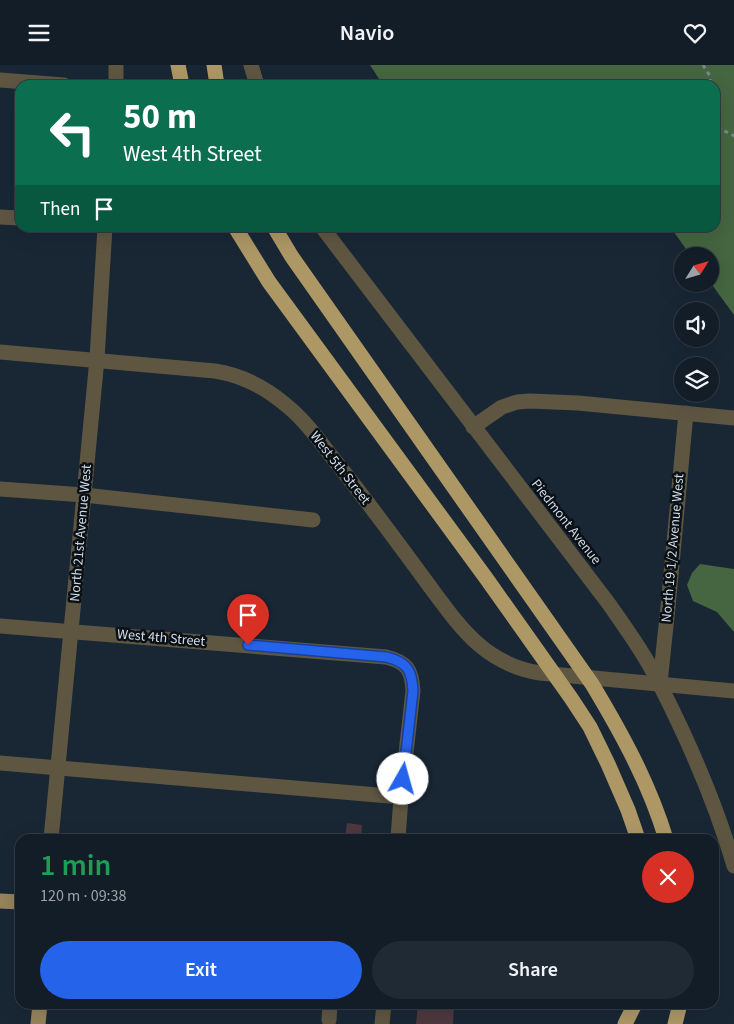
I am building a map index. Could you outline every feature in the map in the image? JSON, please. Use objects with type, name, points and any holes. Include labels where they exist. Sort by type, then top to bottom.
[{"type":"highway","points":[[178,65],[181,80]]},
{"type":"highway","points":[[214,65],[216,80]]},
{"type":"highway","points":[[238,232],[269,282],[486,578],[571,698],[590,727],[608,764],[636,834]]},
{"type":"highway","points":[[277,232],[298,265],[592,684],[639,767],[664,834]]},
{"type":"highway","points":[[625,1024],[632,1009]]},
{"type":"highway","points":[[638,1024],[641,1009]]},
{"type":"highway","points":[[667,1024],[670,1009]]},
{"type":"highway","points":[[674,1024],[678,1009]]},
{"type":"main road","points":[[0,901],[15,902]]},
{"type":"main road","points":[[38,1024],[40,1009]]},
{"type":"street","points":[[116,65],[116,80]]},
{"type":"street","points":[[251,65],[256,80]]},
{"type":"street","points":[[0,80],[15,81]]},
{"type":"street","points":[[0,217],[15,218]]},
{"type":"street","name":"North 21st Avenue West","points":[[51,834],[72,631],[96,359],[105,232]]},
{"type":"street","name":"Piedmont Avenue","points":[[326,232],[609,604],[634,640],[660,683],[702,778],[733,858]]},
{"type":"street","name":"West 5th Street","points":[[0,352],[215,371],[230,374],[251,382],[274,396],[297,414],[349,478],[458,624],[473,641],[489,654],[502,662],[531,672],[660,683]]},
{"type":"street","points":[[473,427],[502,407],[530,401],[562,401],[734,418]]},
{"type":"street","name":"North 19 1/2 Avenue West","points":[[660,683],[686,413]]},
{"type":"street","points":[[0,489],[84,495],[313,521]]},
{"type":"street","name":"West 4th Street","points":[[0,626],[386,657],[398,660],[408,668],[412,677],[413,691],[401,797]]},
{"type":"street","points":[[660,683],[734,691]]},
{"type":"street","points":[[0,763],[401,797],[398,834]]},
{"type":"street","points":[[329,1020],[330,1009]]},
{"type":"street","points":[[382,1024],[384,1009]]},
{"type":"path","points":[[703,65],[710,76],[710,80]]},
{"type":"path","points":[[720,129],[734,137]]},
{"type":"green space","points":[[370,65],[734,65],[734,315],[718,293],[719,247],[685,247],[674,232],[720,232],[720,80],[380,80]]},
{"type":"green space","points":[[700,564],[734,569],[734,632],[717,612],[693,601],[687,585],[692,573]]},
{"type":"building","points":[[347,823],[362,825],[361,834],[346,834]]},
{"type":"building","points":[[418,1009],[454,1009],[453,1024],[416,1024]]},
{"type":"route","points":[[248,645],[386,657],[398,660],[408,668],[412,677],[413,691],[403,779]]}]
